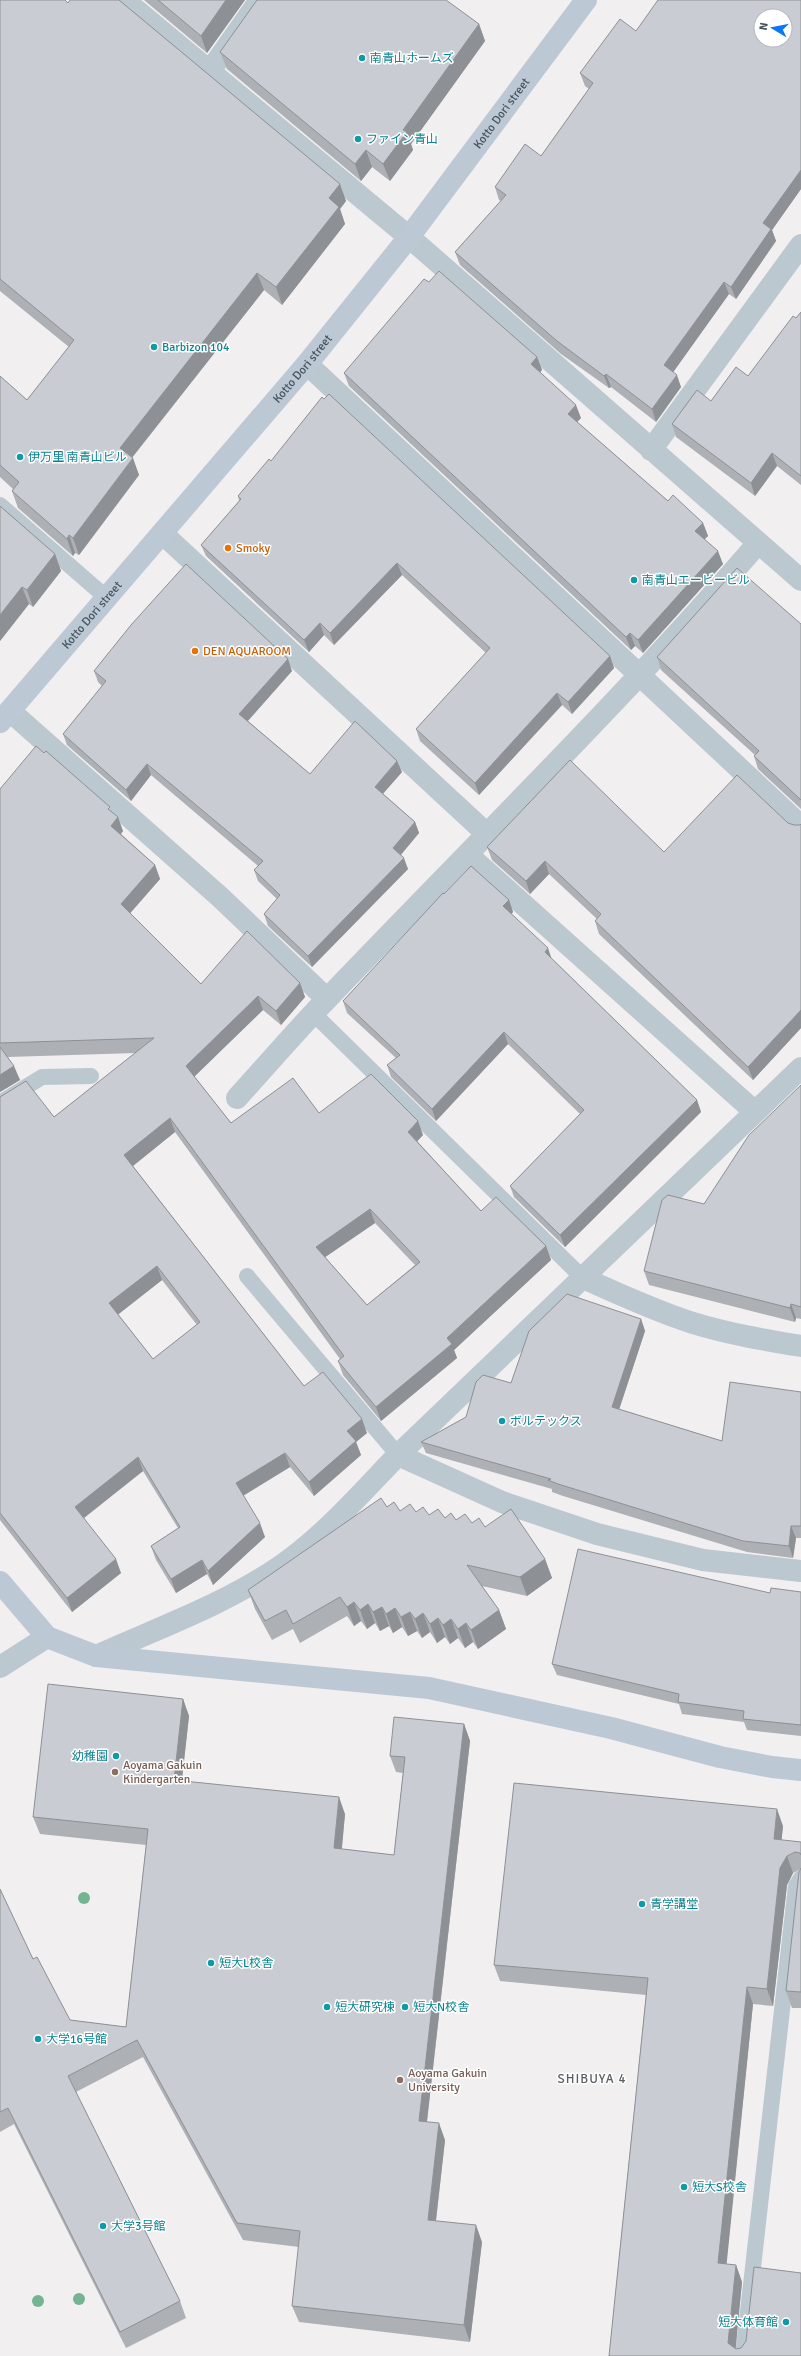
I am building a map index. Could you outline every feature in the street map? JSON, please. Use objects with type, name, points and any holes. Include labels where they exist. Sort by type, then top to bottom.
[{"type":"street","points":[[124,0],[409,236],[651,450],[801,580]]},
{"type":"street","points":[[210,71],[260,0]]},
{"type":"street","name":"Kotto Dori street","points":[[5,717],[108,599],[307,364],[409,236],[586,0]]},
{"type":"street","points":[[651,450],[801,245]]},
{"type":"street","points":[[307,364],[801,826]]},
{"type":"street","points":[[163,534],[488,835]]},
{"type":"street","points":[[236,1098],[321,1006],[488,835],[640,674],[758,543]]},
{"type":"street","points":[[5,717],[220,897],[321,1006]]},
{"type":"street","points":[[468,855],[755,1112]]},
{"type":"street","points":[[96,1656],[229,1596],[282,1565],[336,1520],[398,1455],[801,1068]]},
{"type":"street","points":[[583,1278],[629,1299],[693,1323],[752,1338],[801,1346]]},
{"type":"street","points":[[398,1455],[502,1502],[597,1534],[703,1560],[801,1571]]},
{"type":"street","points":[[0,1582],[47,1637],[96,1656],[429,1688],[605,1727],[720,1757],[772,1767],[801,1770]]},
{"type":"street","points":[[0,1667],[47,1637]]},
{"type":"lane","points":[[0,506],[108,599]]},
{"type":"lane","points":[[321,1006],[583,1278]]},
{"type":"lane","points":[[0,1103],[42,1077],[91,1076]]},
{"type":"lane","points":[[247,1276],[398,1455]]},
{"type":"lane","points":[[743,2356],[796,1886],[801,1878]]},
{"type":"building","points":[[0,0],[65,0],[68,3],[70,0],[119,0],[340,184],[329,198],[339,207],[276,287],[257,273],[120,448],[133,458],[73,538],[69,535],[67,539],[12,491],[19,482],[0,465],[0,376],[27,400],[74,340],[0,279]]},
{"type":"building","points":[[158,0],[226,0],[201,36]]},
{"type":"building","name":"南青山ホームズ","points":[[257,0],[446,0],[479,24],[403,130],[407,132],[383,164],[366,150],[355,164],[220,52]]},
{"type":"building","points":[[658,0],[801,0],[801,170],[763,223],[771,229],[731,287],[724,282],[664,365],[677,375],[652,409],[606,374],[604,376],[557,341],[455,252],[506,195],[495,187],[525,144],[541,156],[593,83],[580,73],[620,19],[636,31]]},
{"type":"building","points":[[439,271],[537,357],[531,364],[576,405],[568,414],[668,501],[673,495],[703,523],[695,531],[718,551],[638,640],[630,633],[626,637],[344,373],[424,279],[429,282]]},
{"type":"building","points":[[801,312],[801,476],[772,453],[751,483],[672,424],[697,390],[711,401],[736,367],[748,376],[793,316],[796,318]]},
{"type":"building","points":[[329,394],[610,656],[568,702],[557,693],[475,783],[416,729],[490,648],[397,563],[330,633],[320,623],[304,640],[201,545],[241,499],[238,496],[269,459],[271,461],[322,397],[324,399]]},
{"type":"building","points":[[0,506],[55,554],[27,590],[22,587],[0,615]]},
{"type":"building","points":[[186,564],[288,659],[239,714],[310,774],[355,721],[397,761],[375,787],[415,822],[393,848],[404,858],[308,956],[264,914],[280,895],[254,870],[263,861],[147,764],[126,790],[63,734],[106,681],[94,671],[131,625]]},
{"type":"building","points":[[737,568],[801,624],[801,800],[754,756],[759,751],[657,657]]},
{"type":"building","points":[[36,746],[44,753],[46,751],[110,807],[108,809],[118,817],[111,826],[155,865],[121,904],[201,984],[247,931],[300,983],[276,1011],[258,996],[186,1066],[231,1123],[293,1078],[319,1113],[371,1074],[418,1121],[408,1132],[481,1211],[496,1197],[546,1246],[447,1338],[452,1344],[376,1407],[338,1361],[344,1356],[170,1118],[124,1155],[304,1386],[323,1372],[362,1419],[347,1431],[356,1441],[309,1482],[285,1453],[236,1483],[260,1523],[208,1571],[202,1560],[171,1579],[151,1546],[180,1527],[138,1457],[75,1507],[116,1559],[67,1598],[0,1513],[0,1097],[26,1081],[54,1117],[154,1038],[0,1043],[0,789]],"holes":[[[370,1209],[420,1262],[367,1305],[316,1247]],[[157,1266],[200,1322],[153,1359],[109,1303]]]},
{"type":"building","points":[[570,760],[664,852],[737,775],[788,823],[794,825],[801,824],[801,1010],[748,1067],[595,921],[601,914],[545,861],[526,881],[487,847]]},
{"type":"building","points":[[471,866],[509,900],[503,906],[548,948],[545,952],[697,1100],[560,1235],[510,1186],[584,1110],[504,1032],[432,1109],[387,1065],[400,1055],[343,1001],[443,893],[444,894]]},
{"type":"building","points":[[0,1047],[14,1066],[0,1075]]},
{"type":"building","points":[[801,1085],[801,1307],[791,1304],[790,1308],[644,1271],[662,1200],[668,1195],[704,1204],[749,1135]]},
{"type":"building","points":[[567,1294],[641,1319],[612,1407],[722,1441],[730,1382],[801,1392],[801,1526],[791,1526],[789,1546],[743,1541],[548,1480],[551,1479],[421,1442],[466,1417],[476,1382],[483,1375],[511,1383],[529,1331]]},
{"type":"building","points":[[381,1498],[387,1507],[394,1502],[400,1511],[410,1504],[416,1512],[423,1507],[429,1515],[438,1509],[445,1518],[451,1513],[456,1520],[465,1514],[472,1523],[479,1518],[485,1527],[511,1509],[545,1559],[520,1577],[467,1565],[499,1610],[471,1630],[466,1623],[458,1629],[451,1619],[443,1625],[438,1618],[430,1624],[423,1613],[415,1619],[410,1612],[401,1617],[395,1608],[386,1614],[382,1607],[373,1612],[368,1604],[360,1610],[354,1602],[347,1607],[340,1597],[293,1624],[286,1610],[265,1621],[248,1590]]},
{"type":"building","points":[[578,1549],[770,1593],[771,1588],[801,1592],[801,1725],[743,1719],[744,1711],[678,1702],[679,1694],[552,1664]]},
{"type":"building","points":[[48,1684],[183,1699],[174,1780],[339,1797],[334,1848],[394,1855],[405,1757],[390,1756],[394,1717],[464,1724],[419,2121],[439,2123],[428,2220],[476,2225],[464,2325],[292,2306],[300,2231],[237,2223],[137,2040],[68,2076],[180,2301],[120,2332],[8,2108],[0,2112],[0,1889],[33,1959],[37,1957],[70,2020],[126,2027],[148,1829],[33,1817]]},
{"type":"building","points":[[514,1783],[777,1809],[774,1839],[801,1842],[801,1855],[800,1853],[795,1852],[787,1856],[780,1868],[767,1989],[747,1987],[718,2263],[736,2265],[728,2343],[736,2349],[741,2348],[746,2341],[754,2267],[801,2273],[801,2356],[609,2356],[648,1978],[494,1965]]},
{"type":"building","points":[[801,1868],[801,1992],[786,1991],[799,1872]]},
{"type":"place","name":"南青山ホームズ","points":[[362,58]]},
{"type":"place","name":"ファイン青山","points":[[358,139]]},
{"type":"place","name":"Barbizon 104","points":[[154,347]]},
{"type":"place","name":"伊万里 南青山ビル","points":[[20,457]]},
{"type":"place","name":"Smoky","points":[[228,548]]},
{"type":"place","name":"南青山エービービル","points":[[634,580]]},
{"type":"place","name":"DEN AQUAROOM","points":[[195,651]]},
{"type":"place","name":"ボルテックス","points":[[502,1421]]},
{"type":"place","name":"幼稚園","points":[[116,1756]]},
{"type":"place","name":"Aoyama Gakuin Kindergarten","points":[[115,1772]]},
{"type":"place","name":"青学講堂","points":[[642,1904]]},
{"type":"place","name":"短大L校舎","points":[[211,1963]]},
{"type":"place","name":"短大研究棟","points":[[327,2007]]},
{"type":"place","name":"短大N校舎","points":[[405,2007]]},
{"type":"place","name":"大学16号館","points":[[38,2039]]},
{"type":"place","name":"Aoyama Gakuin University","points":[[400,2080]]},
{"type":"place","name":"短大S校舎","points":[[684,2187]]},
{"type":"place","name":"大学3号館","points":[[103,2226]]},
{"type":"place","name":"短大体育館","points":[[786,2322]]},
{"type":"district","name":"SHIBUYA 4","points":[[592,2079]]}]
